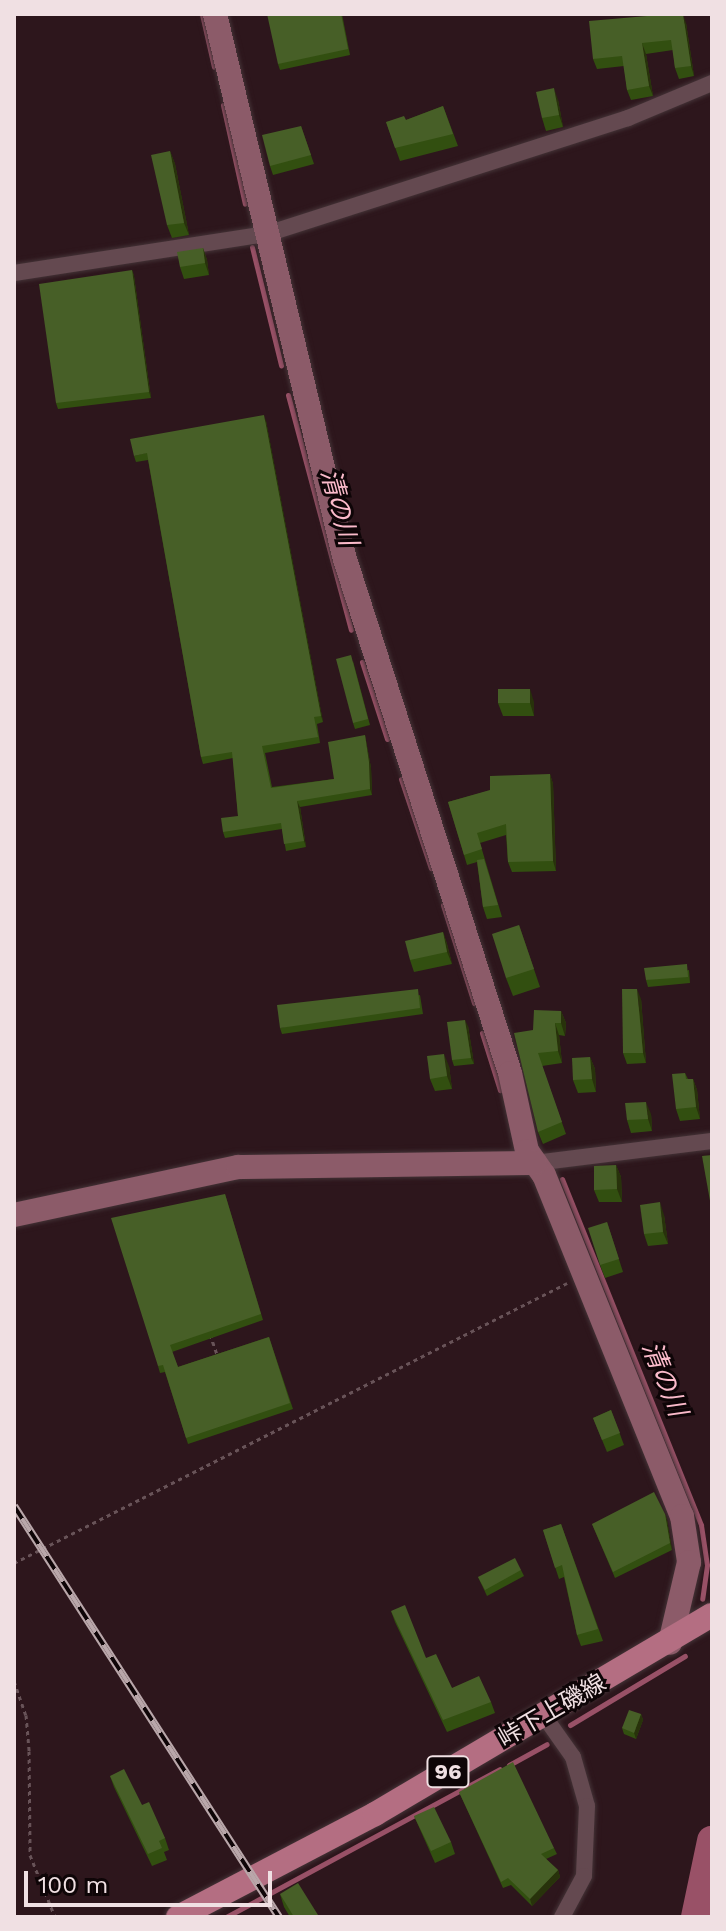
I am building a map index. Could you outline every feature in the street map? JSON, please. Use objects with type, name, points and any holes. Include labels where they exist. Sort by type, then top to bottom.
[{"type":"main road","name":"峠下上磯線","points":[[178,1917],[375,1814],[670,1643],[712,1615]]},
{"type":"street","points":[[215,14],[344,556],[510,1073],[527,1151],[584,1274],[688,1539],[689,1562],[670,1643]]},
{"type":"street","points":[[14,273],[267,234],[628,118],[712,83]]},
{"type":"street","points":[[14,1215],[238,1167],[535,1163],[712,1141]]},
{"type":"street","points":[[544,1716],[573,1757],[587,1806],[584,1876],[562,1917]]},
{"type":"path","points":[[14,1563],[584,1274]]},
{"type":"path","points":[[209,1332],[219,1362]]},
{"type":"path","points":[[14,1681],[26,1715],[30,1855],[55,1917]]},
{"type":"building","points":[[267,14],[341,14],[348,49],[278,64]]},
{"type":"building","points":[[683,14],[691,66],[675,68],[671,40],[642,43],[649,86],[627,90],[622,56],[593,59],[589,21]]},
{"type":"building","points":[[554,88],[559,115],[542,118],[536,92]]},
{"type":"building","points":[[443,106],[453,134],[395,148],[386,122],[404,116],[406,120]]},
{"type":"building","points":[[301,126],[311,155],[270,166],[262,135]]},
{"type":"building","points":[[170,151],[184,223],[167,225],[151,155]]},
{"type":"building","points":[[203,248],[205,263],[180,267],[177,252]]},
{"type":"building","points":[[132,270],[149,392],[56,403],[39,284]]},
{"type":"building","points":[[264,415],[321,716],[314,717],[318,737],[262,746],[271,788],[334,779],[328,742],[365,735],[369,762],[370,789],[297,801],[304,841],[284,844],[281,823],[223,832],[221,818],[238,816],[232,752],[201,757],[147,453],[134,456],[130,439]]},
{"type":"building","points":[[351,655],[368,719],[353,723],[336,659]]},
{"type":"building","points":[[498,689],[530,689],[530,703],[498,703]]},
{"type":"building","points":[[550,774],[553,861],[508,862],[506,824],[477,833],[482,849],[464,855],[448,802],[490,790],[490,776]]},
{"type":"building","points":[[484,859],[498,905],[483,907],[477,860]]},
{"type":"building","points":[[519,925],[534,969],[506,978],[492,934]]},
{"type":"building","points":[[443,932],[447,952],[410,960],[405,941]]},
{"type":"building","points":[[687,964],[688,977],[646,980],[644,968]]},
{"type":"building","points":[[418,989],[420,1008],[280,1028],[277,1005]]},
{"type":"building","points":[[622,989],[637,989],[643,1053],[623,1053]]},
{"type":"building","points":[[534,1010],[561,1011],[561,1023],[555,1023],[558,1051],[538,1053],[562,1122],[538,1132],[514,1033],[533,1030]]},
{"type":"building","points":[[465,1020],[471,1058],[452,1060],[447,1022]]},
{"type":"building","points":[[444,1054],[447,1076],[430,1079],[427,1056]]},
{"type":"building","points":[[590,1057],[592,1079],[573,1080],[572,1058]]},
{"type":"building","points":[[685,1073],[686,1079],[693,1079],[696,1107],[676,1109],[672,1074]]},
{"type":"building","points":[[646,1102],[648,1119],[627,1120],[625,1103]]},
{"type":"building","points":[[712,1155],[712,1212],[702,1156]]},
{"type":"building","points":[[616,1165],[617,1189],[594,1190],[594,1166]]},
{"type":"building","points":[[225,1194],[261,1314],[170,1345],[178,1367],[269,1337],[290,1403],[186,1438],[163,1365],[158,1366],[111,1218]]},
{"type":"building","points":[[660,1202],[663,1232],[644,1234],[640,1205]]},
{"type":"building","points":[[607,1222],[619,1259],[600,1265],[588,1228]]},
{"type":"building","points":[[611,1410],[620,1433],[602,1440],[593,1418]]},
{"type":"building","points":[[654,1492],[665,1514],[670,1543],[613,1572],[592,1524]]},
{"type":"building","points":[[561,1524],[598,1629],[577,1635],[562,1565],[555,1568],[543,1530]]},
{"type":"building","points":[[515,1558],[521,1570],[485,1590],[478,1577]]},
{"type":"building","points":[[405,1605],[426,1658],[436,1654],[452,1688],[479,1676],[491,1702],[443,1720],[391,1611]]},
{"type":"building","points":[[629,1710],[641,1714],[634,1733],[622,1728]]},
{"type":"building","points":[[513,1762],[554,1848],[541,1854],[558,1870],[530,1899],[508,1878],[501,1882],[459,1792]]},
{"type":"building","points":[[124,1769],[142,1805],[149,1802],[165,1838],[159,1841],[162,1848],[148,1854],[110,1776]]},
{"type":"building","points":[[434,1807],[451,1842],[431,1851],[414,1816]]},
{"type":"building","points":[[298,1883],[318,1915],[294,1917],[280,1894]]},
{"type":"waterway","name":"清の川","points":[[202,14],[214,67]]},
{"type":"waterway","name":"清の川","points":[[223,105],[245,204]]},
{"type":"waterway","name":"清の川","points":[[252,247],[281,365]]},
{"type":"waterway","name":"清の川","points":[[288,395],[351,630]]},
{"type":"waterway","name":"清の川","points":[[362,662],[387,739]]},
{"type":"waterway","name":"清の川","points":[[401,779],[431,868]]},
{"type":"waterway","name":"清の川","points":[[443,905],[474,1003]]},
{"type":"waterway","name":"清の川","points":[[482,1033],[500,1090]]},
{"type":"waterway","name":"清の川","points":[[562,1179],[701,1525],[707,1565],[702,1599]]},
{"type":"waterway","name":"清の川","points":[[570,1725],[685,1656]]},
{"type":"waterway","name":"清の川","points":[[509,1765],[547,1744]]},
{"type":"waterway","name":"清の川","points":[[226,1917],[500,1769]]},
{"type":"waterway","points":[[696,1917],[712,1841]]},
{"type":"railway","points":[[14,1506],[279,1917]]}]
